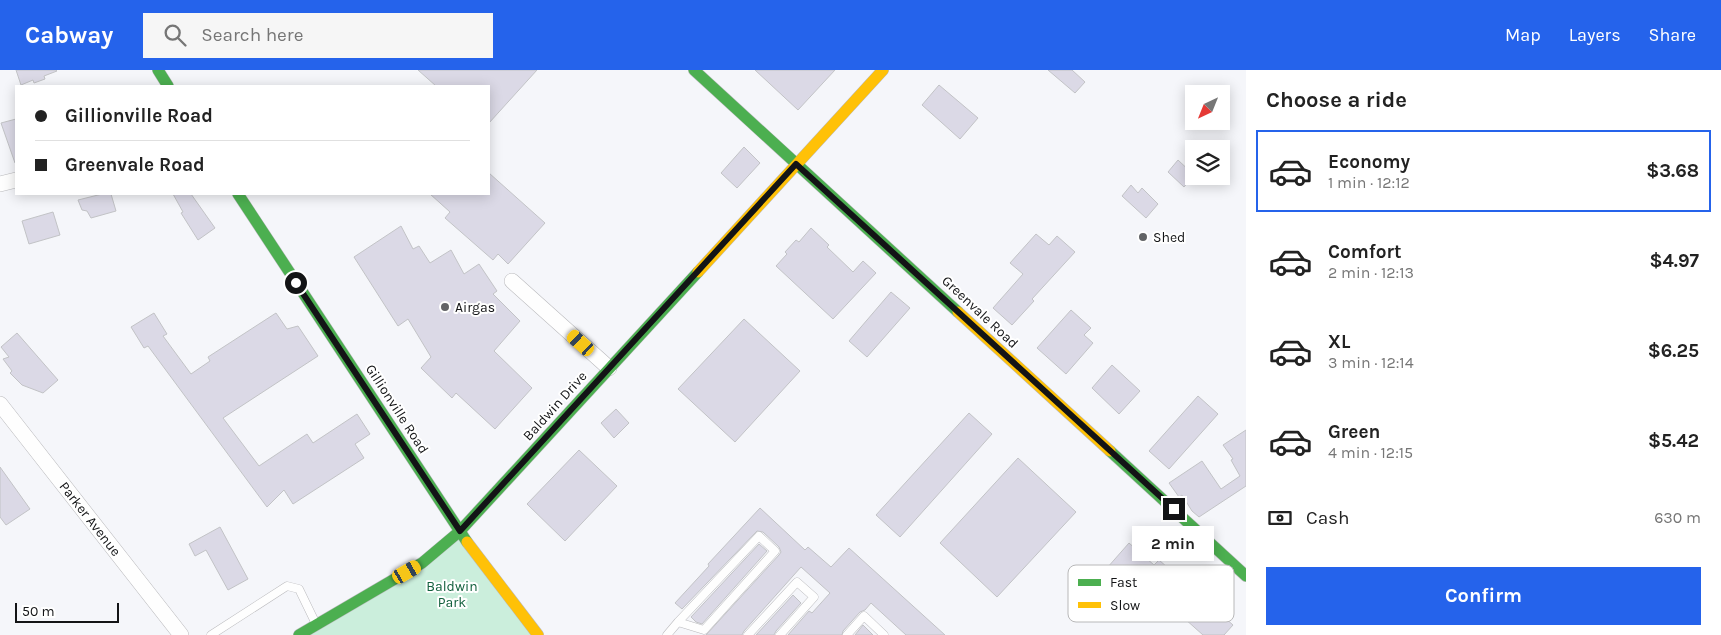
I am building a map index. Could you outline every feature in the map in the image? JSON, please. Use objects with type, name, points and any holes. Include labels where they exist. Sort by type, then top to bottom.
[{"type":"street","name":"Greenvale Road","points":[[694,70],[1246,576]]},
{"type":"street","name":"Baldwin Drive","points":[[299,635],[422,563],[460,531],[883,70]]},
{"type":"street","points":[[0,184],[15,180]]},
{"type":"street","name":"Gillionville Road","points":[[239,195],[478,558],[538,635]]},
{"type":"street","points":[[512,281],[609,368]]},
{"type":"street","name":"Parker Avenue","points":[[0,404],[181,635]]},
{"type":"lane","points":[[667,635],[678,622],[759,536],[775,551],[704,630],[678,622]]},
{"type":"lane","points":[[748,635],[797,582],[814,597],[780,635]]},
{"type":"lane","points":[[211,635],[287,586],[299,589],[316,624]]},
{"type":"lane","points":[[847,635],[864,616],[884,635]]},
{"type":"green space","name":"Baldwin Park","points":[[459,533],[536,635],[301,635]]},
{"type":"building","points":[[16,70],[57,71],[44,76],[45,79],[34,83],[33,80],[21,85]]},
{"type":"building","points":[[418,70],[537,70],[490,122],[490,85],[435,85]]},
{"type":"building","points":[[755,70],[835,70],[798,110]]},
{"type":"building","points":[[1048,70],[1072,70],[1085,82],[1075,93]]},
{"type":"building","points":[[939,85],[978,118],[960,139],[922,105]]},
{"type":"building","points":[[15,119],[15,163],[1,123]]},
{"type":"building","points":[[744,147],[760,163],[737,188],[721,173]]},
{"type":"building","points":[[1178,160],[1185,167],[1186,185],[1184,187],[1168,172]]},
{"type":"building","points":[[490,174],[545,223],[508,264],[498,254],[493,260],[445,218],[450,212],[431,195],[490,195]]},
{"type":"building","points":[[1131,185],[1138,193],[1142,188],[1158,204],[1146,218],[1122,196]]},
{"type":"building","points":[[98,195],[111,195],[116,211],[91,218],[87,211],[82,210],[78,200]]},
{"type":"building","points":[[174,195],[192,195],[215,228],[198,240],[181,213],[183,212]]},
{"type":"building","points":[[53,212],[60,235],[29,244],[22,221]]},
{"type":"building","name":"Airgas","points":[[401,226],[413,249],[419,246],[430,263],[451,250],[464,274],[479,264],[497,291],[493,294],[520,321],[494,351],[532,388],[495,429],[456,393],[452,398],[421,368],[431,357],[408,319],[398,326],[354,257]]},
{"type":"building","points":[[811,228],[829,245],[827,247],[853,272],[863,261],[876,273],[833,319],[776,266],[796,240],[799,242]]},
{"type":"building","points":[[1036,234],[1049,245],[1057,236],[1075,252],[1032,299],[1034,301],[1012,325],[993,308],[1023,274],[1010,263]]},
{"type":"building","points":[[891,292],[910,308],[867,357],[849,341]]},
{"type":"building","points":[[1071,310],[1091,328],[1084,335],[1093,343],[1066,374],[1037,348]]},
{"type":"building","points":[[154,313],[167,334],[163,336],[191,374],[210,361],[208,357],[276,313],[287,329],[298,326],[318,356],[223,418],[259,466],[307,434],[313,443],[357,414],[370,434],[355,444],[364,458],[293,504],[284,490],[267,507],[148,346],[144,348],[131,327]]},
{"type":"building","points":[[744,319],[800,371],[735,442],[678,389]]},
{"type":"building","points":[[17,333],[58,380],[43,393],[22,385],[10,373],[12,371],[3,359],[9,357],[1,347]]},
{"type":"building","points":[[1112,365],[1140,391],[1119,414],[1092,388]]},
{"type":"building","points":[[1198,396],[1218,414],[1169,469],[1149,451]]},
{"type":"building","points":[[616,409],[629,423],[614,438],[601,423]]},
{"type":"building","points":[[969,413],[992,434],[900,537],[876,515]]},
{"type":"building","points":[[1246,430],[1246,486],[1199,517],[1192,511],[1182,495],[1179,497],[1169,483],[1202,461],[1221,489],[1240,476],[1231,460],[1233,459],[1223,445]]},
{"type":"building","points":[[579,450],[617,486],[565,541],[527,504]]},
{"type":"building","points":[[1018,458],[1076,512],[997,597],[940,543]]},
{"type":"building","points":[[0,467],[30,509],[6,525],[0,517]]},
{"type":"building","points":[[760,508],[805,550],[808,547],[831,567],[849,548],[945,635],[906,635],[871,603],[865,610],[860,612],[843,631],[842,635],[788,635],[809,611],[812,613],[830,593],[801,567],[742,635],[706,635],[779,555],[781,552],[779,547],[763,532],[757,531],[682,609],[675,603]]},
{"type":"building","points":[[220,527],[248,579],[228,590],[206,550],[195,556],[189,544]]},
{"type":"building","points":[[1129,543],[1154,565],[1110,565]]},
{"type":"building","points":[[759,544],[767,551],[702,624],[696,622],[691,617]]},
{"type":"building","points":[[1159,560],[1165,565],[1154,565]]},
{"type":"building","points":[[793,595],[801,603],[774,635],[756,635]]},
{"type":"building","points":[[1188,622],[1230,622],[1233,625],[1224,635],[1203,635]]},
{"type":"building","points":[[863,625],[873,635],[855,635]]},
{"type":"traffic: fast","points":[[158,70],[167,85]]},
{"type":"traffic: fast","points":[[694,70],[958,312]]},
{"type":"traffic: fast","points":[[239,195],[467,542]]},
{"type":"traffic: fast","points":[[299,635],[422,563],[460,531],[698,272]]},
{"type":"traffic: fast","points":[[1110,451],[1246,576]]},
{"type":"traffic: slow","points":[[698,272],[883,70]]},
{"type":"traffic: slow","points":[[958,312],[1110,451]]},
{"type":"traffic: slow","points":[[467,542],[538,635]]},
{"type":"place","name":"Shed","points":[[1143,237]]},
{"type":"place","name":"Airgas","points":[[445,307]]},
{"type":"route","points":[[296,283],[460,531],[796,164],[1174,509]]}]
